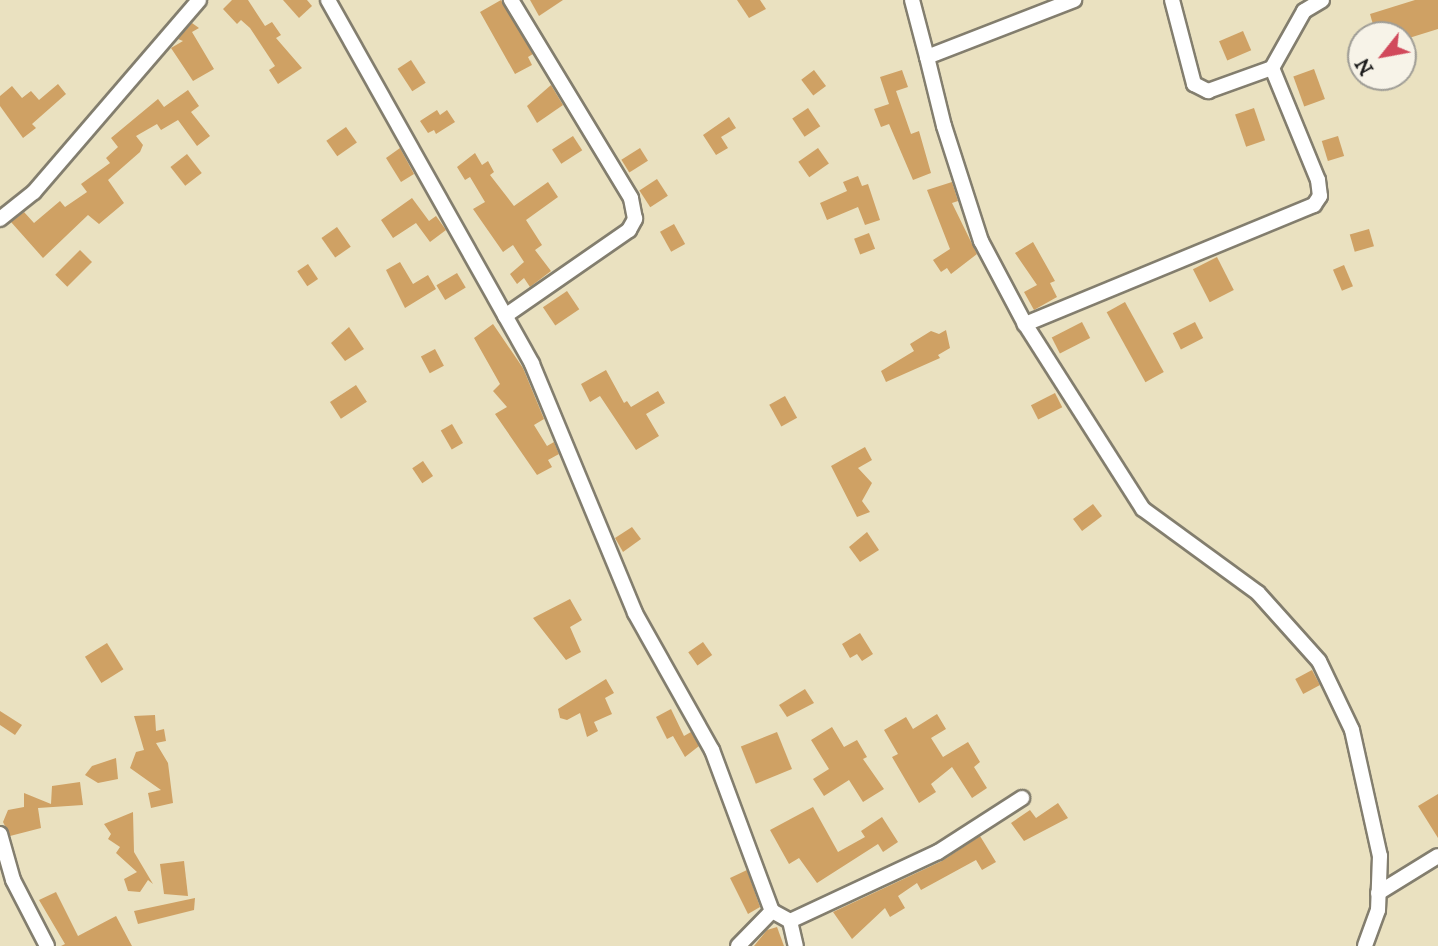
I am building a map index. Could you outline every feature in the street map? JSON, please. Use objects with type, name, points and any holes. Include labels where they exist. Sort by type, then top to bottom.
[{"type":"street","points":[[0,219],[34,192],[199,0]]},
{"type":"street","points":[[328,0],[532,364],[635,613],[712,750],[772,911],[790,921],[796,946]]},
{"type":"street","points":[[505,316],[629,230],[635,213],[631,198],[512,0]]},
{"type":"street","points":[[912,0],[944,126],[981,240],[1025,324],[1143,509],[1258,593],[1319,661],[1352,730],[1380,856],[1378,893],[1364,946]]},
{"type":"street","points":[[927,57],[1073,0]]},
{"type":"street","points":[[1172,0],[1194,84],[1208,91],[1272,68],[1304,10],[1322,0]]},
{"type":"street","points":[[1025,324],[1314,205],[1320,196],[1318,180],[1272,68]]},
{"type":"street","points":[[790,921],[937,852],[1022,798]]},
{"type":"street","points":[[0,834],[4,862],[47,946]]},
{"type":"street","points":[[1378,893],[1438,856]]},
{"type":"street","points":[[738,946],[772,911]]},
{"type":"building","points":[[232,0],[248,0],[265,26],[272,22],[281,35],[276,38],[302,68],[278,84],[269,70],[275,66],[250,28],[241,20],[237,24],[223,9]]},
{"type":"building","points":[[283,0],[307,0],[312,6],[299,18]]},
{"type":"building","points":[[501,0],[533,54],[528,57],[532,65],[515,74],[480,12]]},
{"type":"building","points":[[530,0],[563,0],[539,16]]},
{"type":"building","points":[[737,0],[760,0],[766,9],[749,18]]},
{"type":"building","points":[[1415,0],[1438,0],[1438,29],[1417,36],[1417,21],[1372,21],[1370,14]]},
{"type":"building","points":[[192,23],[199,28],[192,32],[214,69],[193,81],[171,48],[183,41],[178,39]]},
{"type":"building","points":[[1243,31],[1251,50],[1227,60],[1219,41]]},
{"type":"building","points":[[411,60],[426,83],[412,91],[398,69]]},
{"type":"building","points":[[1314,69],[1325,99],[1304,107],[1293,77]]},
{"type":"building","points":[[814,70],[826,86],[813,96],[801,80]]},
{"type":"building","points":[[902,70],[908,87],[896,91],[911,134],[919,131],[931,173],[913,180],[889,124],[881,127],[874,109],[889,104],[880,77]]},
{"type":"building","points":[[58,84],[66,94],[32,124],[36,128],[23,138],[0,106],[0,96],[12,86],[22,98],[31,91],[39,100]]},
{"type":"building","points":[[551,85],[563,105],[537,123],[527,106]]},
{"type":"building","points":[[188,90],[199,106],[191,112],[210,136],[197,146],[178,120],[161,130],[157,124],[136,136],[143,145],[140,152],[108,180],[124,203],[99,224],[88,215],[43,258],[11,222],[24,212],[34,223],[60,201],[65,207],[87,192],[81,184],[110,163],[106,158],[118,147],[111,138],[158,99],[164,107]]},
{"type":"building","points":[[808,108],[820,126],[805,137],[792,119]]},
{"type":"building","points":[[1254,108],[1265,140],[1246,147],[1235,115]]},
{"type":"building","points":[[437,110],[440,115],[447,110],[455,122],[436,134],[434,130],[428,133],[420,121]]},
{"type":"building","points":[[729,117],[736,128],[721,137],[728,148],[716,155],[703,135]]},
{"type":"building","points":[[346,127],[357,143],[337,156],[326,141]]},
{"type":"building","points":[[573,136],[582,150],[561,164],[552,150]]},
{"type":"building","points":[[1338,136],[1344,156],[1328,161],[1322,141]]},
{"type":"building","points":[[400,148],[414,174],[401,182],[386,158]]},
{"type":"building","points":[[640,148],[648,161],[629,172],[621,160]]},
{"type":"building","points":[[818,148],[829,164],[809,177],[798,162]]},
{"type":"building","points":[[475,153],[482,165],[488,161],[494,172],[490,175],[514,206],[548,182],[558,197],[526,220],[542,245],[535,250],[551,271],[530,287],[524,278],[517,284],[510,274],[524,262],[513,245],[503,252],[473,209],[485,202],[470,177],[465,180],[457,167]]},
{"type":"building","points":[[187,154],[202,173],[185,186],[170,167]]},
{"type":"building","points":[[858,176],[862,186],[868,184],[880,220],[865,225],[858,207],[827,220],[820,203],[847,191],[843,182]]},
{"type":"building","points":[[657,179],[668,196],[650,207],[639,190]]},
{"type":"building","points":[[952,182],[958,201],[952,203],[977,254],[951,274],[947,268],[941,272],[933,260],[950,249],[927,190]]},
{"type":"building","points":[[412,198],[429,221],[436,216],[446,230],[430,242],[416,223],[393,238],[381,220]]},
{"type":"building","points":[[674,224],[685,244],[671,252],[660,232]]},
{"type":"building","points":[[337,227],[351,247],[335,258],[321,238]]},
{"type":"building","points":[[1369,229],[1374,246],[1355,252],[1350,235]]},
{"type":"building","points":[[869,233],[875,249],[860,255],[854,239]]},
{"type":"building","points":[[1033,242],[1055,281],[1050,283],[1057,297],[1034,310],[1024,292],[1037,285],[1015,253]]},
{"type":"building","points":[[80,250],[92,262],[67,287],[55,275]]},
{"type":"building","points":[[1217,257],[1234,290],[1210,302],[1193,269]]},
{"type":"building","points":[[400,262],[413,284],[428,275],[436,289],[405,308],[386,270]]},
{"type":"building","points":[[308,264],[318,279],[307,286],[297,271]]},
{"type":"building","points":[[1344,265],[1353,286],[1342,291],[1333,270]]},
{"type":"building","points":[[457,273],[466,288],[445,300],[436,285]]},
{"type":"building","points":[[567,291],[579,309],[555,325],[543,307]]},
{"type":"building","points":[[1125,302],[1164,372],[1145,382],[1107,312]]},
{"type":"building","points":[[1082,322],[1090,338],[1060,353],[1052,337]]},
{"type":"building","points":[[1195,322],[1203,338],[1181,349],[1173,333]]},
{"type":"building","points":[[493,324],[523,368],[544,419],[534,425],[547,446],[554,442],[559,454],[548,460],[552,467],[537,475],[495,414],[507,407],[493,391],[500,384],[474,338]]},
{"type":"building","points":[[349,327],[364,349],[345,361],[331,343]]},
{"type":"building","points":[[946,330],[950,348],[938,355],[940,358],[886,382],[881,371],[914,351],[910,344],[931,331],[939,334]]},
{"type":"building","points":[[435,349],[444,366],[430,373],[421,357]]},
{"type":"building","points":[[606,370],[624,403],[627,401],[631,407],[658,391],[665,403],[646,414],[659,436],[636,450],[600,396],[590,402],[581,384]]},
{"type":"building","points":[[356,385],[367,402],[341,419],[330,402]]},
{"type":"building","points":[[1055,393],[1062,407],[1038,420],[1031,405]]},
{"type":"building","points":[[785,396],[797,418],[781,427],[769,405]]},
{"type":"building","points":[[452,424],[463,443],[452,450],[441,431]]},
{"type":"building","points":[[865,447],[872,460],[858,468],[872,483],[862,501],[870,512],[857,517],[831,466]]},
{"type":"building","points":[[423,461],[433,476],[422,483],[412,468]]},
{"type":"building","points":[[1093,504],[1102,516],[1082,531],[1073,519]]},
{"type":"building","points":[[632,527],[641,539],[623,552],[615,538]]},
{"type":"building","points":[[867,532],[879,550],[860,562],[849,547]]},
{"type":"building","points":[[570,599],[582,620],[570,627],[581,652],[566,660],[533,618]]},
{"type":"building","points":[[860,633],[873,654],[862,661],[857,654],[850,658],[842,644]]},
{"type":"building","points":[[703,642],[712,655],[697,665],[688,652]]},
{"type":"building","points":[[107,643],[123,669],[101,683],[85,657]]},
{"type":"building","points":[[1312,670],[1320,685],[1303,694],[1295,679]]},
{"type":"building","points":[[606,679],[614,693],[605,698],[612,714],[594,722],[598,731],[587,737],[580,713],[567,720],[560,718],[558,709]]},
{"type":"building","points":[[805,689],[814,703],[787,717],[779,705]]},
{"type":"building","points":[[671,709],[684,736],[691,732],[699,746],[685,757],[673,736],[667,739],[656,717]]},
{"type":"building","points":[[0,711],[22,725],[15,735],[0,725]]},
{"type":"building","points":[[937,714],[946,729],[931,738],[943,757],[968,742],[980,762],[974,767],[987,788],[972,798],[952,767],[931,784],[936,792],[919,803],[892,757],[898,754],[884,730],[906,717],[913,729]]},
{"type":"building","points":[[155,715],[156,731],[164,729],[166,741],[156,743],[168,763],[173,803],[151,808],[148,793],[161,790],[130,768],[136,752],[144,750],[134,716]]},
{"type":"building","points":[[832,727],[844,747],[857,740],[867,757],[863,759],[884,789],[863,802],[849,780],[824,796],[813,779],[829,769],[811,740]]},
{"type":"building","points":[[777,732],[792,769],[756,784],[741,747]]},
{"type":"building","points":[[116,758],[118,779],[98,783],[85,775],[92,766]]},
{"type":"building","points":[[80,782],[83,805],[38,808],[41,828],[10,836],[3,822],[8,810],[24,807],[24,793],[51,804],[52,786]]},
{"type":"building","points":[[1438,794],[1438,838],[1418,806]]},
{"type":"building","points":[[1058,803],[1068,818],[1024,841],[1011,823],[1030,810],[1036,818]]},
{"type":"building","points":[[813,807],[838,852],[865,837],[861,831],[882,817],[898,842],[883,852],[878,844],[817,883],[799,858],[789,864],[770,830]]},
{"type":"building","points":[[133,812],[134,852],[153,884],[148,880],[140,892],[128,891],[124,879],[137,872],[116,853],[120,847],[108,839],[111,834],[104,824]]},
{"type":"building","points":[[980,836],[996,862],[982,870],[976,860],[921,890],[917,883],[898,896],[905,908],[890,917],[885,908],[852,939],[833,912],[942,861]]},
{"type":"building","points":[[184,861],[188,896],[164,894],[160,864]]},
{"type":"building","points":[[747,870],[760,907],[748,914],[730,878]]},
{"type":"building","points":[[56,892],[78,936],[116,916],[132,946],[61,946],[65,944],[39,900]]},
{"type":"building","points":[[195,898],[194,910],[138,924],[134,911]]},
{"type":"building","points":[[777,927],[784,946],[754,946],[767,930]]}]
